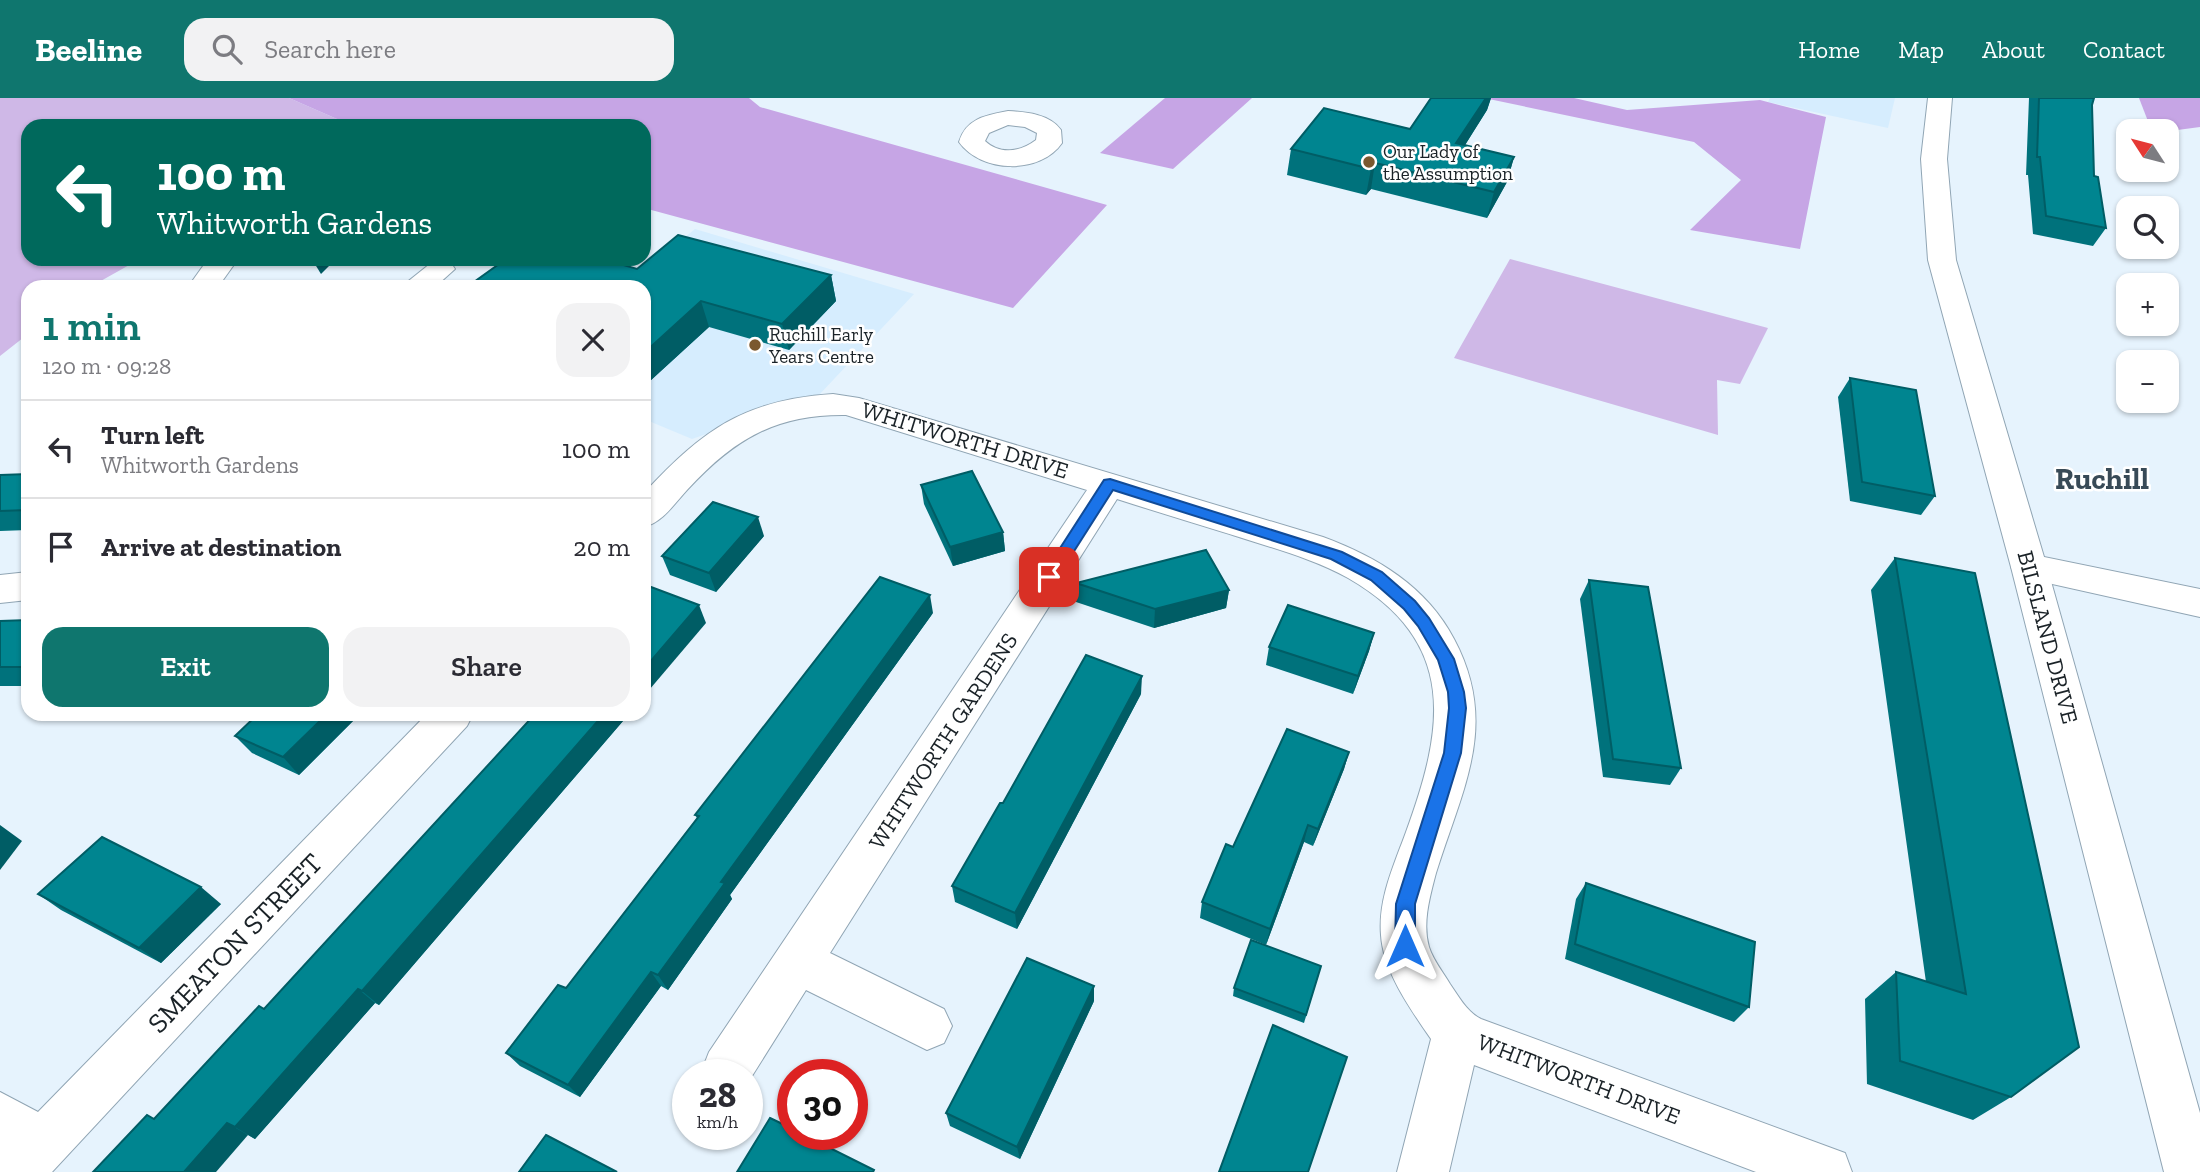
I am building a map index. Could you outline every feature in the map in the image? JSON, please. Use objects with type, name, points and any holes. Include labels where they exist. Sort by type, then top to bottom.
[{"type":"street","name":"BILSLAND DRIVE","points":[[1940,98],[1934,159],[1942,260],[2029,567],[2190,1172]]},
{"type":"street","points":[[208,280],[219,266]]},
{"type":"street","points":[[426,280],[441,269]]},
{"type":"street","name":"WHITWORTH DRIVE","points":[[651,507],[727,435],[765,417],[832,404],[862,407],[1310,546],[1357,565],[1394,590],[1409,605],[1434,638],[1452,677],[1457,730],[1447,772],[1405,904],[1405,946],[1413,965],[1457,1033],[1826,1172]]},
{"type":"street","name":"WHITWORTH GARDENS","points":[[734,1059],[1110,484]]},
{"type":"street","points":[[2029,567],[2200,603]]},
{"type":"street","points":[[0,589],[21,587]]},
{"type":"street","name":"SMEATON STREET","points":[[29,1158],[446,721]]},
{"type":"street","points":[[798,962],[927,1026]]},
{"type":"street","points":[[1423,1172],[1457,1033]]},
{"type":"street","points":[[0,1118],[29,1158]]},
{"type":"shaded area","points":[[0,98],[289,98],[337,119],[21,119],[21,266],[128,266],[102,280],[21,280],[21,340],[0,356]]},
{"type":"shaded area","points":[[289,98],[749,98],[760,107],[1107,205],[1013,308],[651,210],[651,119],[337,119]]},
{"type":"shaded area","points":[[1165,98],[1252,98],[1173,169],[1100,153]]},
{"type":"shaded area","points":[[1484,98],[1574,98],[1627,110],[1760,100],[1826,117],[1800,249],[1690,230],[1741,180],[1694,142]]},
{"type":"shaded area","points":[[1770,98],[1895,98],[1888,128],[1768,102]]},
{"type":"shaded area","points":[[2139,98],[2200,98],[2200,127],[2179,130],[2179,119],[2147,119]]},
{"type":"shaded area","name":"Ruchill Early Years Centre","points":[[695,229],[914,294],[819,395],[692,439],[651,422],[651,280],[633,280]]},
{"type":"shaded area","points":[[1510,259],[1768,328],[1740,384],[1717,380],[1718,435],[1454,358]]},
{"type":"building","points":[[1431,98],[1486,98],[1456,143],[1514,157],[1494,192],[1375,163],[1371,169],[1291,149],[1324,108],[1410,129]]},
{"type":"building","points":[[2039,98],[2094,98],[2094,176],[2098,177],[2106,228],[2046,216],[2040,157],[2037,157]]},
{"type":"building","points":[[678,235],[831,275],[782,324],[701,301],[651,347],[651,280],[477,280],[496,266],[627,266],[637,269],[641,266],[651,266],[651,257]]},
{"type":"building","points":[[1850,378],[1916,390],[1935,496],[1862,482]]},
{"type":"building","points":[[972,471],[1003,532],[950,547],[921,485]]},
{"type":"building","points":[[21,474],[21,510],[0,511],[0,475]]},
{"type":"building","points":[[713,502],[758,517],[709,573],[662,556]]},
{"type":"building","points":[[1206,550],[1229,590],[1155,609],[1076,583]]},
{"type":"building","points":[[1895,558],[1975,573],[2079,1047],[2011,1097],[1900,1061],[1896,972],[1966,994]]},
{"type":"building","points":[[880,577],[930,595],[721,882],[725,883],[658,975],[651,972],[568,1085],[506,1053],[558,985],[566,988],[699,816],[695,815]]},
{"type":"building","points":[[1589,580],[1648,587],[1681,768],[1613,759]]},
{"type":"building","points":[[651,587],[699,605],[651,661]]},
{"type":"building","points":[[1288,605],[1374,633],[1358,676],[1269,647]]},
{"type":"building","points":[[21,620],[21,667],[0,667],[0,621]]},
{"type":"building","points":[[1086,655],[1142,676],[1015,913],[952,886],[1000,803],[1003,803]]},
{"type":"building","points":[[251,721],[320,721],[283,757],[235,736]]},
{"type":"building","points":[[529,721],[598,721],[362,991],[358,989],[235,1127],[227,1123],[184,1172],[93,1172],[147,1115],[154,1119],[259,1006],[264,1009]]},
{"type":"building","points":[[1287,729],[1349,752],[1318,829],[1308,825],[1270,929],[1202,902],[1226,844],[1233,847]]},
{"type":"building","points":[[102,837],[201,887],[139,948],[38,894]]},
{"type":"building","points":[[1586,883],[1755,942],[1749,1007],[1575,944]]},
{"type":"building","points":[[1251,940],[1321,966],[1306,1015],[1234,988]]},
{"type":"building","points":[[1027,958],[1094,986],[1017,1147],[946,1113]]},
{"type":"building","points":[[1273,1025],[1347,1057],[1308,1172],[1219,1172]]},
{"type":"building","points":[[770,1118],[777,1121],[777,1150],[834,1150],[874,1170],[737,1172],[750,1150],[763,1150],[763,1129]]},
{"type":"building","points":[[546,1135],[617,1172],[519,1172]]},
{"type":"place","name":"Our Lady of the Assumption","points":[[1369,162]]},
{"type":"place","name":"Ruchill Early Years Centre","points":[[755,345]]},
{"type":"district","name":"Ruchill","points":[[2102,479]]},
{"type":"route","points":[[1049,577],[1110,484],[1336,555],[1377,576],[1409,605],[1446,659],[1456,692],[1457,730],[1445,781],[1405,904],[1405,946]]}]
